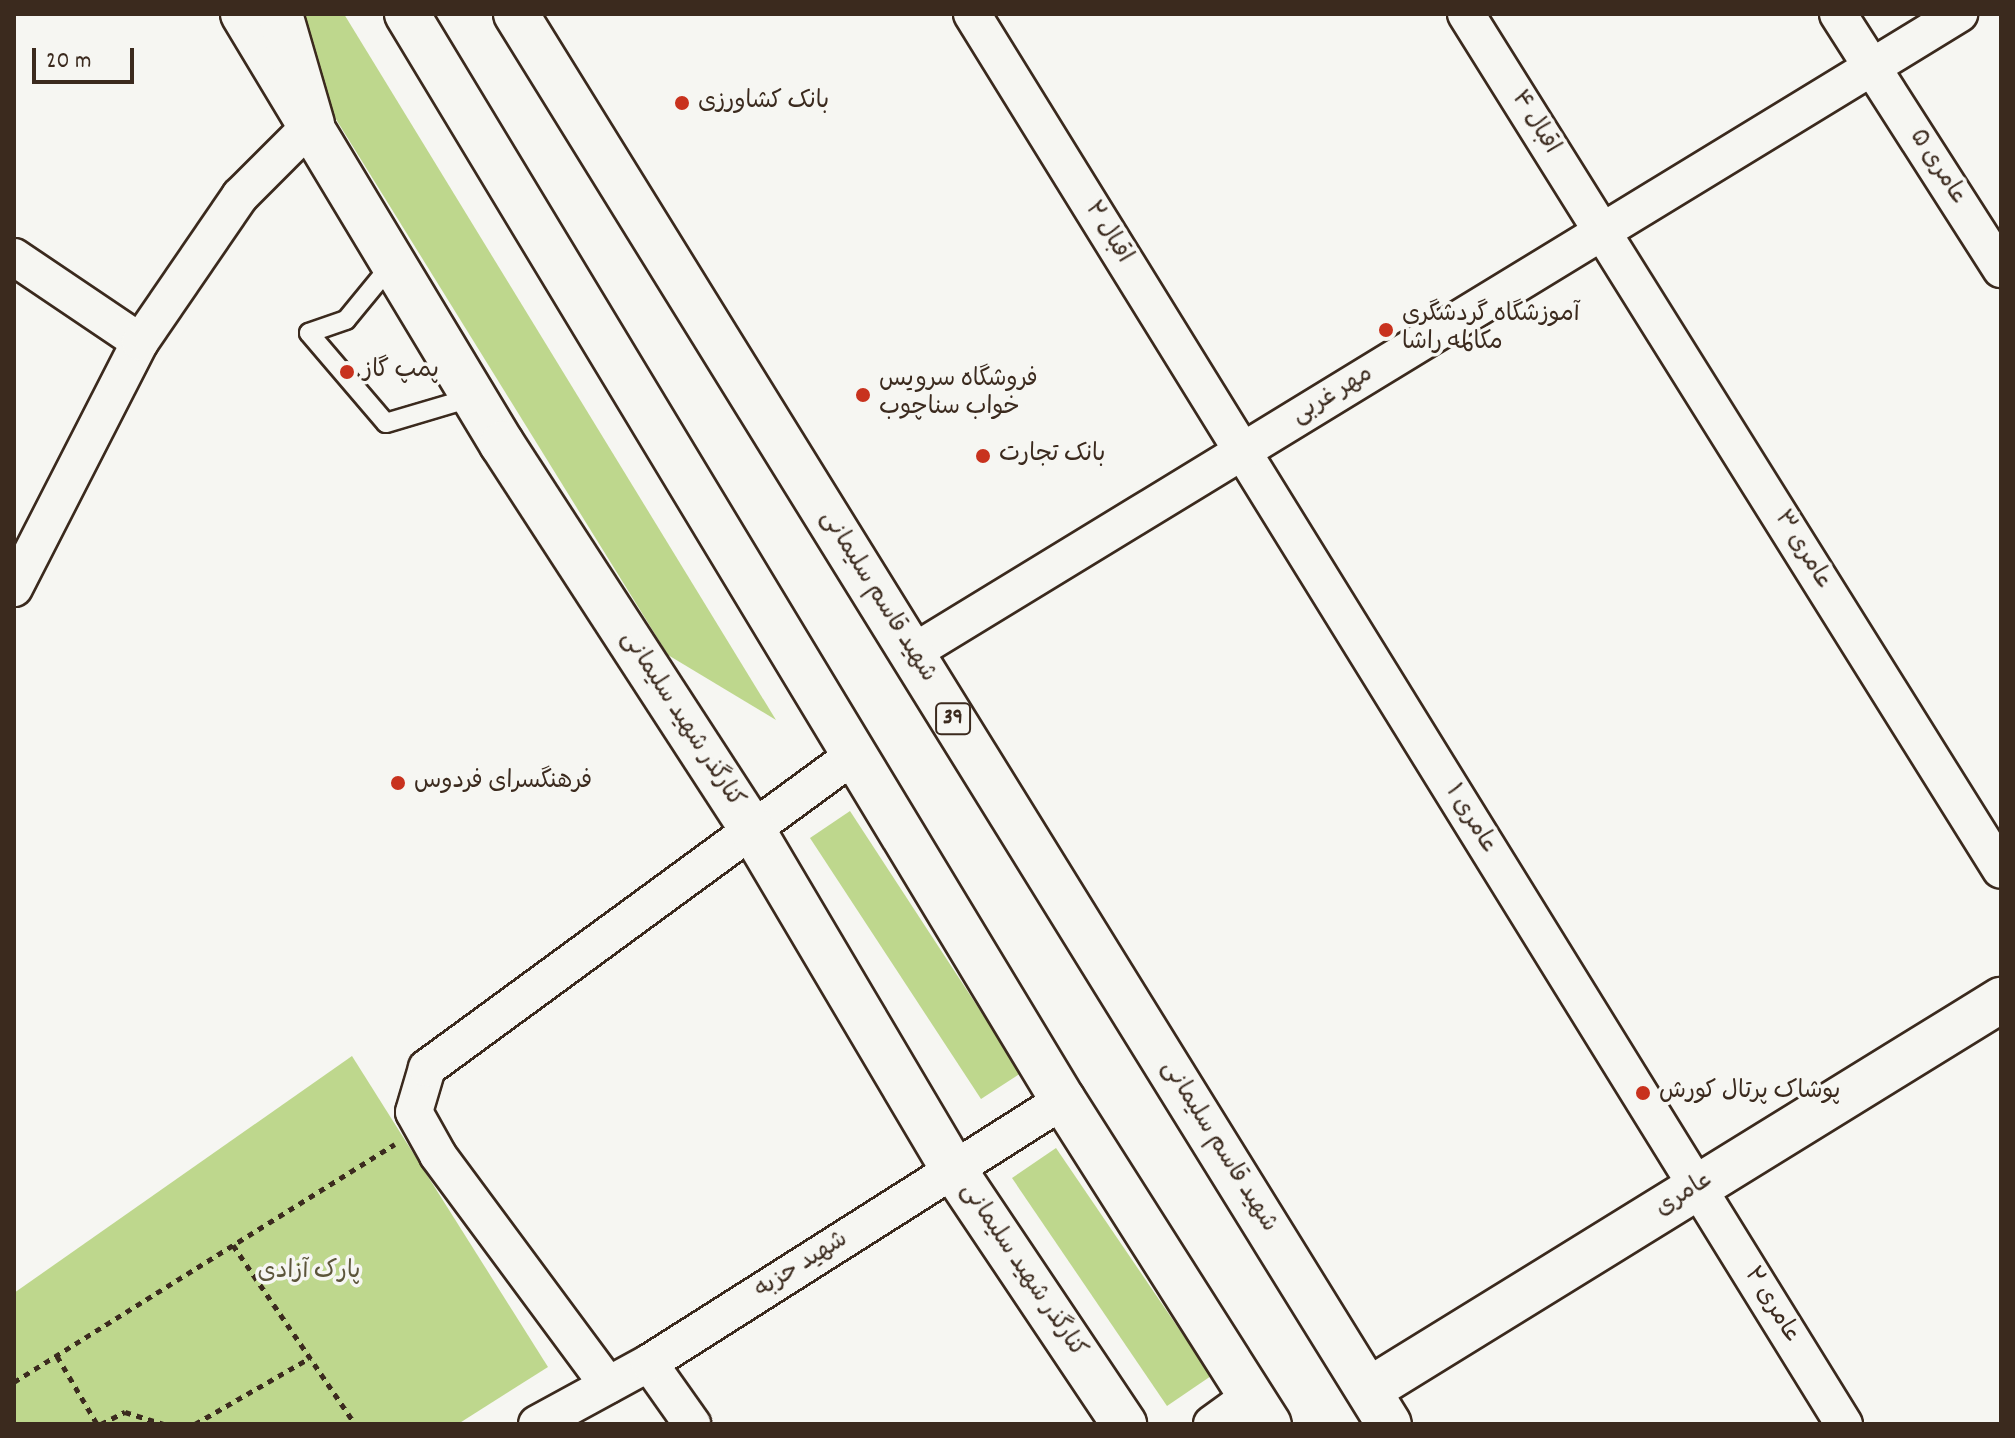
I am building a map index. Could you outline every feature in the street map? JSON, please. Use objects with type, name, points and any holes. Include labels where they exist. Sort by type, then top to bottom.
[{"type":"main road","name":"کنارگذر شهید سلیمانی","points":[[243,14],[474,397],[752,829],[954,1170],[1124,1424]]},
{"type":"main road","points":[[280,14],[312,124]]},
{"type":"main road","points":[[408,14],[1063,1100],[1260,1410]]},
{"type":"main road","name":"شهید قاسم سلیمانی","points":[[516,14],[1379,1407]]},
{"type":"main road","name":"عامری","points":[[1379,1407],[1697,1188],[2001,1000]]},
{"type":"street","name":"اقبال ۲","points":[[972,14],[1242,451]]},
{"type":"street","name":"اقبال ۴","points":[[1466,14],[1602,232]]},
{"type":"street","name":"عامری ۵","points":[[1838,14],[2001,269]]},
{"type":"street","name":"مهر غربی","points":[[912,653],[1959,14]]},
{"type":"street","points":[[14,588],[140,342],[240,196],[312,124]]},
{"type":"street","name":"عامری ۳","points":[[1602,232],[2001,870]]},
{"type":"street","points":[[14,257],[140,342]]},
{"type":"street","name":"عامری ۱","points":[[1242,451],[1697,1188]]},
{"type":"street","points":[[608,1385],[414,1112],[427,1068],[854,755]]},
{"type":"street","name":"شهید حزبه","points":[[537,1424],[649,1363],[1063,1100]]},
{"type":"street","name":"عامری ۲","points":[[1697,1188],[1844,1424]]},
{"type":"street","points":[[649,1363],[692,1424]]},
{"type":"street","points":[[1212,1424],[1260,1410]]},
{"type":"lane","points":[[394,261],[346,320],[309,333],[386,423],[474,397]]},
{"type":"path","points":[[14,1382],[423,1127]]},
{"type":"path","points":[[233,1245],[355,1424]]},
{"type":"path","points":[[57,1355],[99,1424],[125,1412],[164,1424]]},
{"type":"path","points":[[195,1424],[310,1358]]},
{"type":"green space","points":[[293,14],[344,14],[776,720],[668,655],[303,66]]},
{"type":"green space","points":[[850,811],[1021,1073],[981,1099],[810,838]]},
{"type":"green space","name":"پارک آزادی","points":[[352,1056],[548,1367],[458,1424],[14,1424],[14,1293]]},
{"type":"green space","points":[[1056,1148],[1211,1376],[1167,1406],[1012,1178]]},
{"type":"place","name":"بانک کشاورزی","points":[[682,103]]},
{"type":"place","name":"آموزشگاه گردشگری مکالمه راشا","points":[[1386,330]]},
{"type":"place","name":"پمپ گاز","points":[[347,372]]},
{"type":"place","name":"فروشگاه سرویس خواب سناچوب","points":[[863,395]]},
{"type":"place","name":"بانک تجارت","points":[[983,456]]},
{"type":"place","name":"فرهنگسرای فردوس","points":[[398,783]]},
{"type":"place","name":"پوشاک پرتال کورش","points":[[1643,1093]]}]
